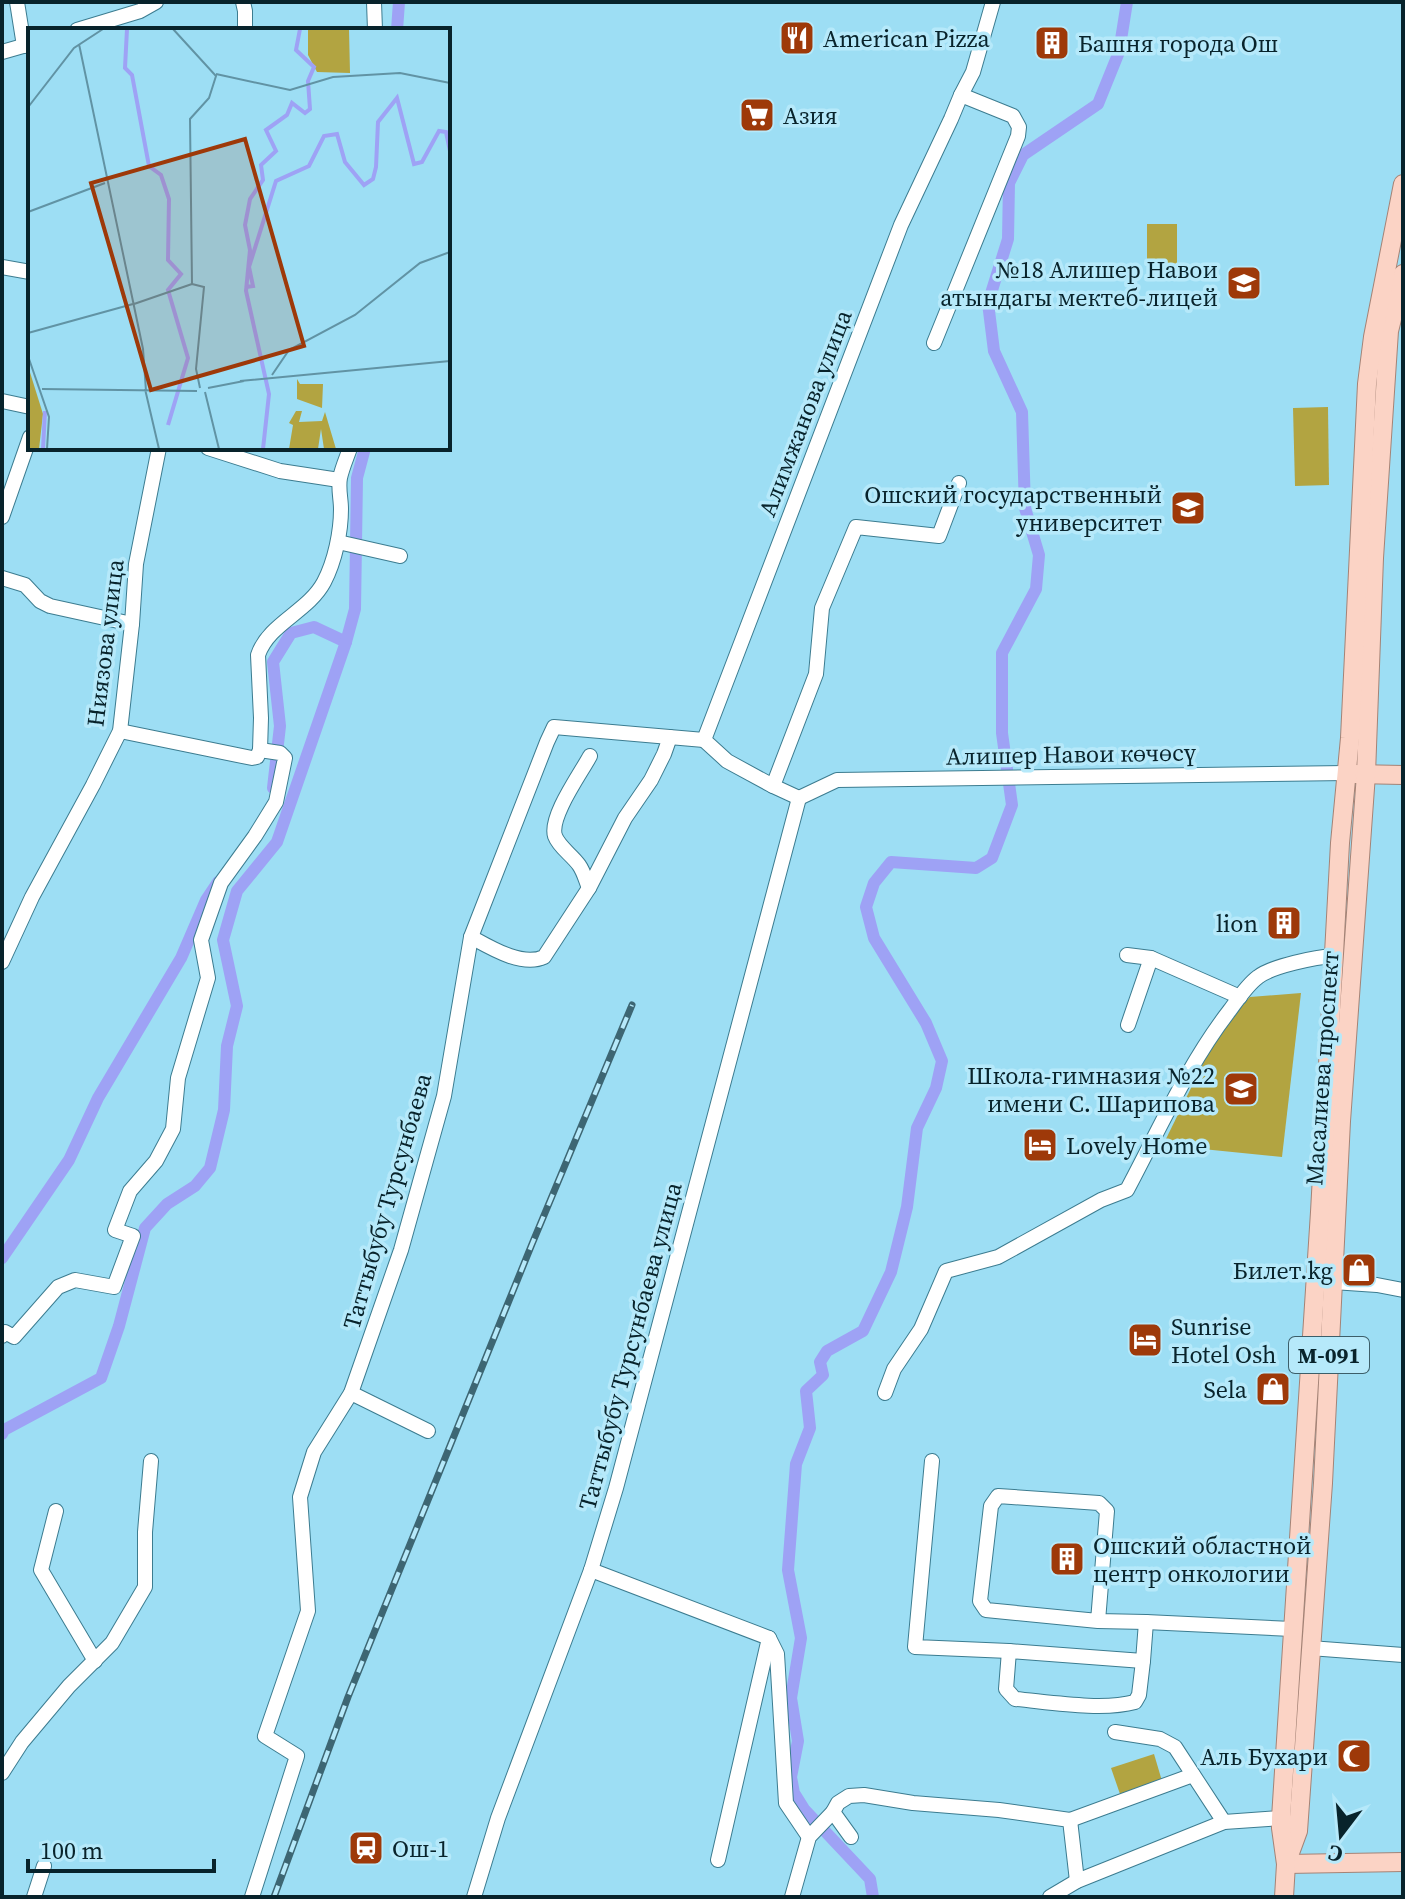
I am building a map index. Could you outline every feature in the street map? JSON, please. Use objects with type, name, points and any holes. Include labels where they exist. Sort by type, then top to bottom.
[{"type":"main road","name":"Масалиева проспект","points":[[1356,774],[1351,723],[1368,370],[1403,184]]},
{"type":"main road","name":"Масалиева проспект","points":[[1286,1864],[1298,1831],[1323,1483],[1356,774],[1389,331],[1403,274]]},
{"type":"main road","points":[[1356,774],[1403,775]]},
{"type":"main road","name":"М-091","points":[[1284,1897],[1286,1864],[1281,1818],[1340,843],[1356,774]]},
{"type":"main road","points":[[1286,1864],[1403,1862]]},
{"type":"street","points":[[2,52],[27,45],[17,2]]},
{"type":"street","points":[[84,28],[140,11],[156,2]]},
{"type":"street","points":[[243,2],[245,28]]},
{"type":"street","points":[[374,2],[375,28]]},
{"type":"street","name":"Алимжанова улица","points":[[704,740],[901,225],[973,72],[993,2]]},
{"type":"street","points":[[934,343],[1019,127],[1013,116],[961,95]]},
{"type":"street","points":[[2,267],[28,272]]},
{"type":"street","points":[[2,401],[28,407]]},
{"type":"street","points":[[3,511],[28,442]]},
{"type":"street","name":"Ниязова улица","points":[[2,962],[32,897],[120,731],[136,564],[159,450]]},
{"type":"street","points":[[214,450],[280,471],[339,480]]},
{"type":"street","points":[[2,1336],[5,1332],[14,1337],[58,1287],[75,1280],[114,1287],[133,1236],[115,1230],[130,1191],[156,1161],[173,1129],[178,1078],[208,978],[201,940],[221,883],[276,802],[285,758],[271,751],[261,718],[257,664],[260,647],[268,636],[317,593],[342,543],[339,480],[349,450]]},
{"type":"street","points":[[773,786],[816,674],[822,608],[856,527],[939,536],[959,483]]},
{"type":"street","points":[[342,543],[400,556]]},
{"type":"street","points":[[2,578],[25,585],[40,601],[50,606],[132,624]]},
{"type":"street","name":"Таттыбубу Турсунбаева","points":[[252,1897],[297,1756],[265,1736],[308,1611],[300,1497],[314,1452],[351,1393],[401,1250],[444,1096],[471,937],[554,727],[704,740]]},
{"type":"street","points":[[120,731],[252,758],[271,751]]},
{"type":"street","points":[[471,937],[525,960],[536,961],[544,957],[589,888],[625,818],[651,780],[670,737]]},
{"type":"street","points":[[704,740],[727,761],[799,798]]},
{"type":"street","points":[[589,888],[582,869],[555,836],[554,826],[559,810],[590,756]]},
{"type":"street","name":"Алишер Навои көчөсү","points":[[799,798],[837,780],[1356,774]]},
{"type":"street","name":"Таттыбубу Турсунбаева улица","points":[[474,1897],[498,1818],[591,1570],[616,1488],[799,798]]},
{"type":"street","points":[[1127,955],[1151,958],[1240,997]]},
{"type":"street","points":[[885,1393],[894,1369],[921,1329],[946,1271],[998,1257],[1101,1200],[1127,1190],[1212,1033],[1240,997],[1259,976],[1317,957],[1334,956]]},
{"type":"street","points":[[1128,1025],[1151,958]]},
{"type":"street","points":[[1333,1282],[1403,1290]]},
{"type":"street","points":[[351,1393],[428,1431]]},
{"type":"street","points":[[2,1773],[22,1742],[69,1686],[112,1643],[145,1587],[145,1532],[151,1461]]},
{"type":"street","points":[[932,1461],[915,1647],[1143,1661]]},
{"type":"street","points":[[1098,1621],[1107,1511],[1099,1503],[998,1496],[991,1506],[981,1588],[980,1601],[986,1610],[1098,1621],[1292,1629]]},
{"type":"street","points":[[56,1511],[41,1570],[95,1661]]},
{"type":"street","points":[[591,1570],[769,1638],[777,1654],[786,1803],[812,1835]]},
{"type":"street","points":[[1009,1651],[1006,1689],[1015,1699],[1088,1705],[1128,1704],[1135,1702],[1139,1695],[1146,1622]]},
{"type":"street","points":[[718,1860],[769,1638]]},
{"type":"street","points":[[1310,1648],[1403,1655]]},
{"type":"street","points":[[1115,1732],[1160,1739],[1175,1747],[1224,1822]]},
{"type":"street","points":[[792,1897],[812,1835],[830,1817],[838,1803],[849,1796],[864,1795],[1070,1820],[1193,1775]]},
{"type":"street","points":[[830,1817],[851,1837]]},
{"type":"street","points":[[1050,1897],[1077,1881],[1224,1822],[1281,1818]]},
{"type":"street","points":[[1070,1820],[1077,1881]]},
{"type":"street","points":[[34,1897],[44,1866]]},
{"type":"shaded area","points":[[1147,224],[1177,224],[1177,280],[1147,280]]},
{"type":"shaded area","points":[[1328,407],[1329,485],[1295,486],[1293,408]]},
{"type":"shaded area","points":[[1301,993],[1282,1157],[1163,1145],[1219,1031],[1250,997]]},
{"type":"shaded area","points":[[1154,1754],[1162,1781],[1120,1794],[1111,1768]]},
{"type":"waterway","points":[[397,28],[399,2]]},
{"type":"waterway","points":[[873,1897],[870,1879],[804,1809],[794,1793],[791,1777],[798,1741],[791,1698],[801,1638],[788,1570],[796,1464],[810,1428],[806,1391],[823,1375],[820,1362],[827,1351],[863,1331],[891,1272],[907,1207],[917,1128],[936,1088],[942,1061],[926,1023],[874,938],[866,907],[874,883],[891,862],[976,868],[992,858],[1012,805],[1002,733],[1002,653],[1036,589],[1039,555],[1025,508],[1022,412],[994,351],[988,303],[1008,239],[1009,183],[1023,155],[1098,104],[1119,52],[1127,2]]},
{"type":"waterway","points":[[2,1434],[4,1430],[101,1378],[119,1326],[145,1228],[167,1204],[195,1186],[210,1168],[224,1110],[227,1046],[237,1006],[223,940],[237,891],[277,842],[346,642],[355,609],[357,478],[364,450]]},
{"type":"waterway","points":[[273,788],[280,726],[273,662],[291,633],[314,627],[346,642]]},
{"type":"waterway","points":[[2,1258],[69,1160],[98,1098],[181,958],[206,900],[218,882]]},
{"type":"railway","points":[[274,1897],[348,1697],[632,1005]]},
{"type":"place","name":"American Pizza","points":[[797,38]]},
{"type":"place","name":"Башня города Ош","points":[[1052,43]]},
{"type":"place","name":"Азия","points":[[757,115]]},
{"type":"place","name":"№18 Алишер Навои атындагы мектеб-лицей","points":[[1244,283]]},
{"type":"place","name":"Ошский государственный университет","points":[[1188,508]]},
{"type":"place","name":"lion","points":[[1284,923]]},
{"type":"place","name":"Школа-гимназия №22 имени С. Шарипова","points":[[1241,1089]]},
{"type":"place","name":"Lovely Home","points":[[1040,1145]]},
{"type":"place","name":"Билет.kg","points":[[1359,1270]]},
{"type":"place","name":"Sunrise Hotel Osh","points":[[1145,1340]]},
{"type":"place","name":"Sela","points":[[1273,1389]]},
{"type":"place","name":"Ошский областной центр онкологии","points":[[1067,1559]]},
{"type":"place","name":"Аль Бухари","points":[[1354,1756]]},
{"type":"place","name":"Ош-1","points":[[366,1848]]}]
